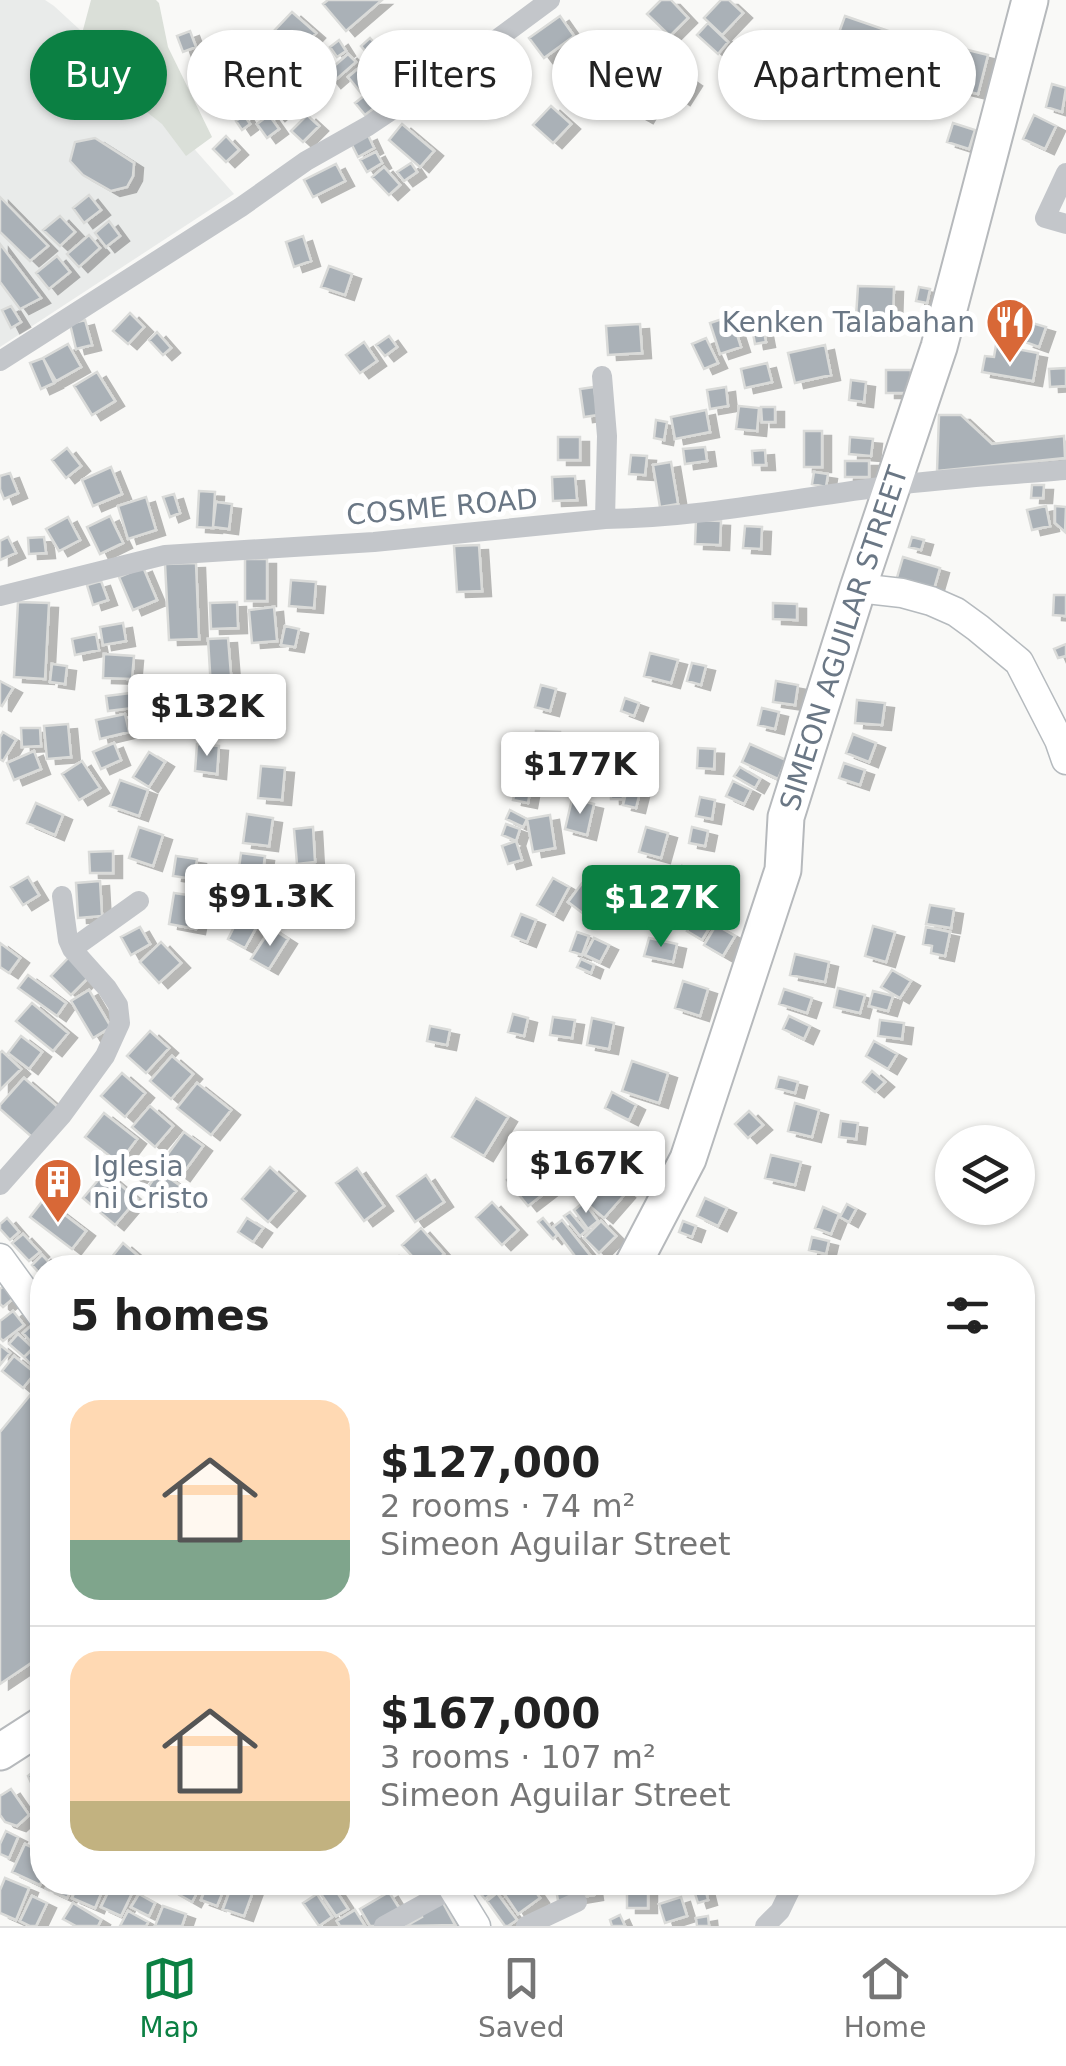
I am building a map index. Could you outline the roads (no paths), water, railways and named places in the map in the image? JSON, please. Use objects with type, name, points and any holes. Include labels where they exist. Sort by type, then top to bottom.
[{"type":"highway","name":"SIMEON AGUILAR STREET","points":[[639,1255],[688,1158],[783,870],[786,816],[939,346],[1030,0]]},
{"type":"highway","points":[[0,1752],[30,1733]]},
{"type":"main road","points":[[858,588],[931,601],[978,628],[1019,662],[1066,760]]},
{"type":"main road","points":[[0,1258],[30,1299]]},
{"type":"main road","points":[[457,1895],[476,1926]]},
{"type":"street","points":[[6,356],[242,207],[306,161],[368,126],[550,0]]},
{"type":"street","points":[[1066,173],[1045,218],[1066,224]]},
{"type":"street","points":[[602,376],[607,436],[604,518]]},
{"type":"street","name":"COSME ROAD","points":[[0,596],[165,555],[374,542],[604,518],[642,518],[892,486],[1066,470]]},
{"type":"street","points":[[0,1185],[62,1114],[104,1056],[120,1024],[118,1005],[72,949],[62,896]]},
{"type":"street","points":[[72,949],[139,901]]},
{"type":"street","points":[[384,1926],[435,1895]]},
{"type":"street","points":[[764,1926],[780,1911],[788,1895]]},
{"type":"street","points":[[526,1926],[577,1902]]},
{"type":"place","name":"Kenken Talabahan","points":[[1010,364]]},
{"type":"place","name":"Iglesia ni Cristo","points":[[58,1224]]}]
